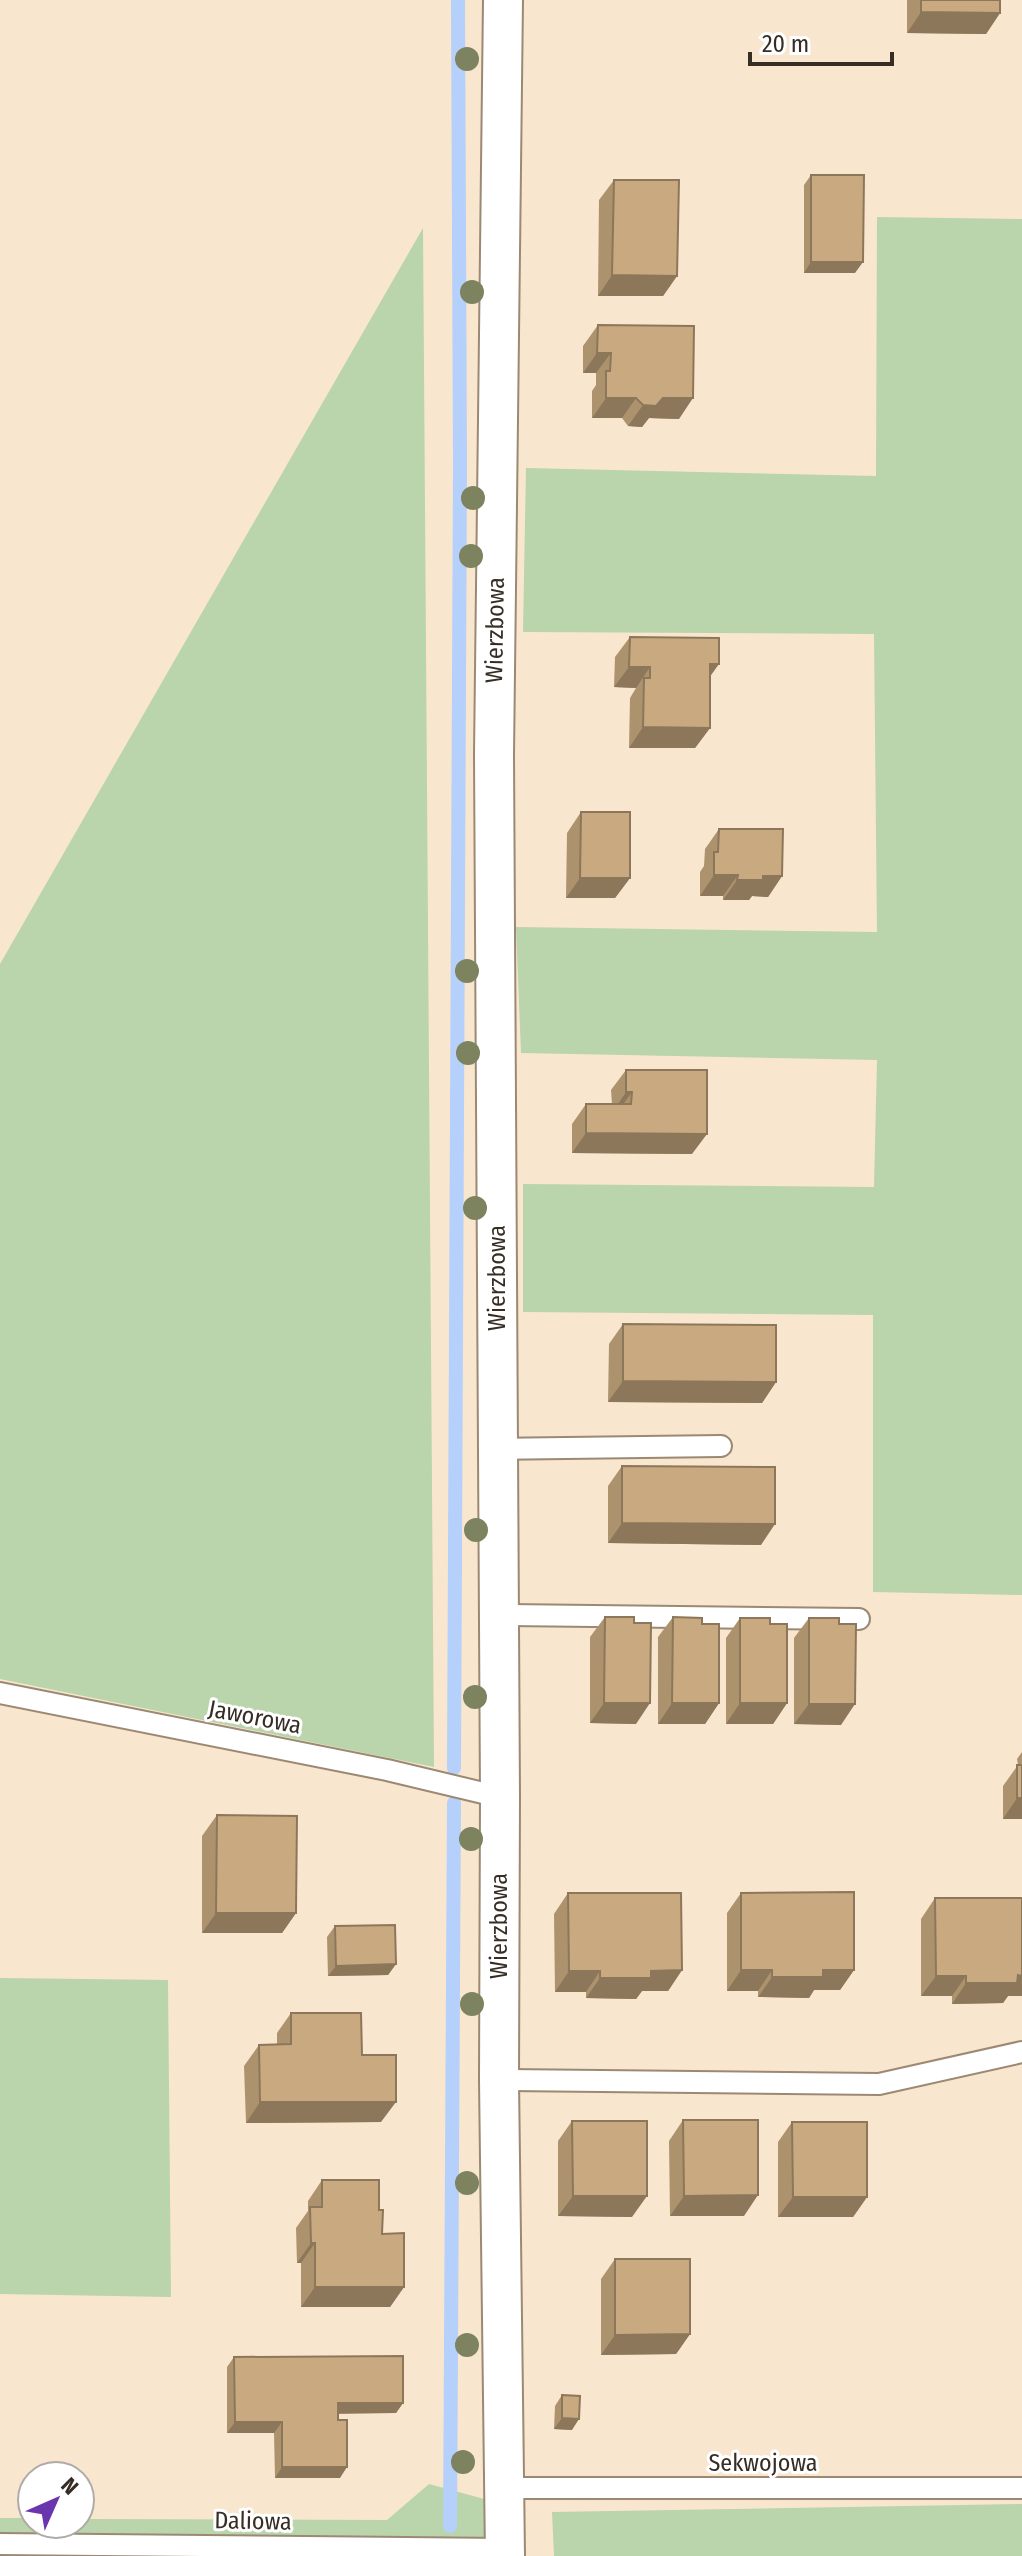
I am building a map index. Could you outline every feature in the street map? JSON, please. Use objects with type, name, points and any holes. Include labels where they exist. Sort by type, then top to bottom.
[{"type":"street","name":"Wierzbowa","points":[[503,0],[494,755],[499,2080],[505,2553]]},
{"type":"lane","points":[[498,1449],[721,1446]]},
{"type":"lane","points":[[499,1615],[859,1619]]},
{"type":"lane","name":"Jaworowa","points":[[0,1693],[371,1767],[500,1797]]},
{"type":"lane","points":[[499,2080],[879,2084],[1022,2052]]},
{"type":"lane","name":"Sekwojowa","points":[[504,2488],[1022,2488]]},
{"type":"lane","name":"Daliowa","points":[[0,2544],[505,2553]]},
{"type":"green space","points":[[877,217],[1022,219],[1022,1595],[873,1592],[873,1315],[523,1312],[523,1184],[874,1187],[877,1060],[521,1053],[516,927],[877,932],[874,634],[523,632],[526,468],[876,476]]},
{"type":"green space","points":[[423,228],[434,1767],[0,1679],[0,964]]},
{"type":"green space","points":[[0,1978],[168,1980],[171,2297],[0,2294]]},
{"type":"green space","points":[[429,2484],[488,2500],[488,2556],[0,2556],[0,2518],[16,2518],[16,2540],[96,2540],[96,2519],[387,2520]]},
{"type":"green space","points":[[1022,2504],[1022,2556],[554,2556],[552,2512]]},
{"type":"building","points":[[921,0],[1000,0],[1000,13],[921,12]]},
{"type":"building","points":[[811,175],[864,175],[863,262],[811,262]]},
{"type":"building","points":[[614,180],[679,180],[677,276],[612,275]]},
{"type":"building","points":[[598,325],[694,326],[693,398],[663,398],[656,406],[643,405],[636,398],[606,398],[606,371],[610,371],[611,353],[597,353]]},
{"type":"building","points":[[630,637],[719,638],[719,664],[710,664],[710,728],[643,727],[644,678],[650,678],[650,667],[629,667]]},
{"type":"building","points":[[581,812],[630,812],[630,878],[580,878]]},
{"type":"building","points":[[719,829],[783,829],[782,876],[737,880],[738,875],[714,875],[714,852],[718,852]]},
{"type":"building","points":[[626,1070],[707,1070],[707,1134],[586,1133],[586,1104],[631,1104],[632,1092],[626,1092]]},
{"type":"building","points":[[623,1324],[776,1325],[776,1382],[623,1381]]},
{"type":"building","points":[[622,1466],[775,1467],[775,1524],[622,1523]]},
{"type":"building","points":[[605,1617],[634,1617],[634,1623],[651,1623],[650,1703],[604,1703]]},
{"type":"building","points":[[673,1617],[702,1618],[702,1624],[719,1624],[719,1703],[672,1703]]},
{"type":"building","points":[[740,1618],[770,1618],[770,1624],[787,1624],[787,1703],[740,1703]]},
{"type":"building","points":[[809,1618],[839,1618],[839,1624],[856,1624],[855,1704],[809,1704]]},
{"type":"building","points":[[1017,1765],[1022,1765],[1022,1798],[1017,1798]]},
{"type":"building","points":[[217,1815],[297,1816],[296,1913],[216,1913]]},
{"type":"building","points":[[854,1892],[854,1970],[823,1970],[823,1977],[772,1977],[772,1970],[741,1970],[741,1893]]},
{"type":"building","points":[[568,1893],[681,1893],[682,1970],[651,1971],[651,1978],[600,1978],[600,1971],[569,1971]]},
{"type":"building","points":[[935,1898],[1022,1898],[1022,1976],[1018,1975],[1017,1983],[966,1983],[966,1976],[936,1976]]},
{"type":"building","points":[[395,1925],[396,1964],[336,1966],[335,1926]]},
{"type":"building","points":[[291,2013],[361,2013],[362,2055],[396,2055],[396,2102],[260,2102],[259,2045],[291,2044]]},
{"type":"building","points":[[683,2120],[758,2120],[758,2195],[684,2196]]},
{"type":"building","points":[[572,2121],[647,2121],[647,2196],[573,2196]]},
{"type":"building","points":[[792,2122],[867,2122],[867,2197],[793,2197]]},
{"type":"building","points":[[322,2180],[379,2180],[382,2234],[404,2233],[404,2287],[315,2287],[315,2243],[311,2243],[310,2207],[322,2207]]},
{"type":"building","points":[[615,2259],[690,2259],[690,2334],[615,2335]]},
{"type":"building","points":[[403,2356],[403,2403],[338,2403],[338,2420],[347,2420],[347,2467],[282,2467],[282,2422],[235,2422],[234,2357]]},
{"type":"building","points":[[562,2395],[580,2396],[579,2419],[562,2418]]},
{"type":"waterway","points":[[454,1768],[460,465],[458,0]]},
{"type":"waterway","points":[[450,2526],[454,1803]]}]
